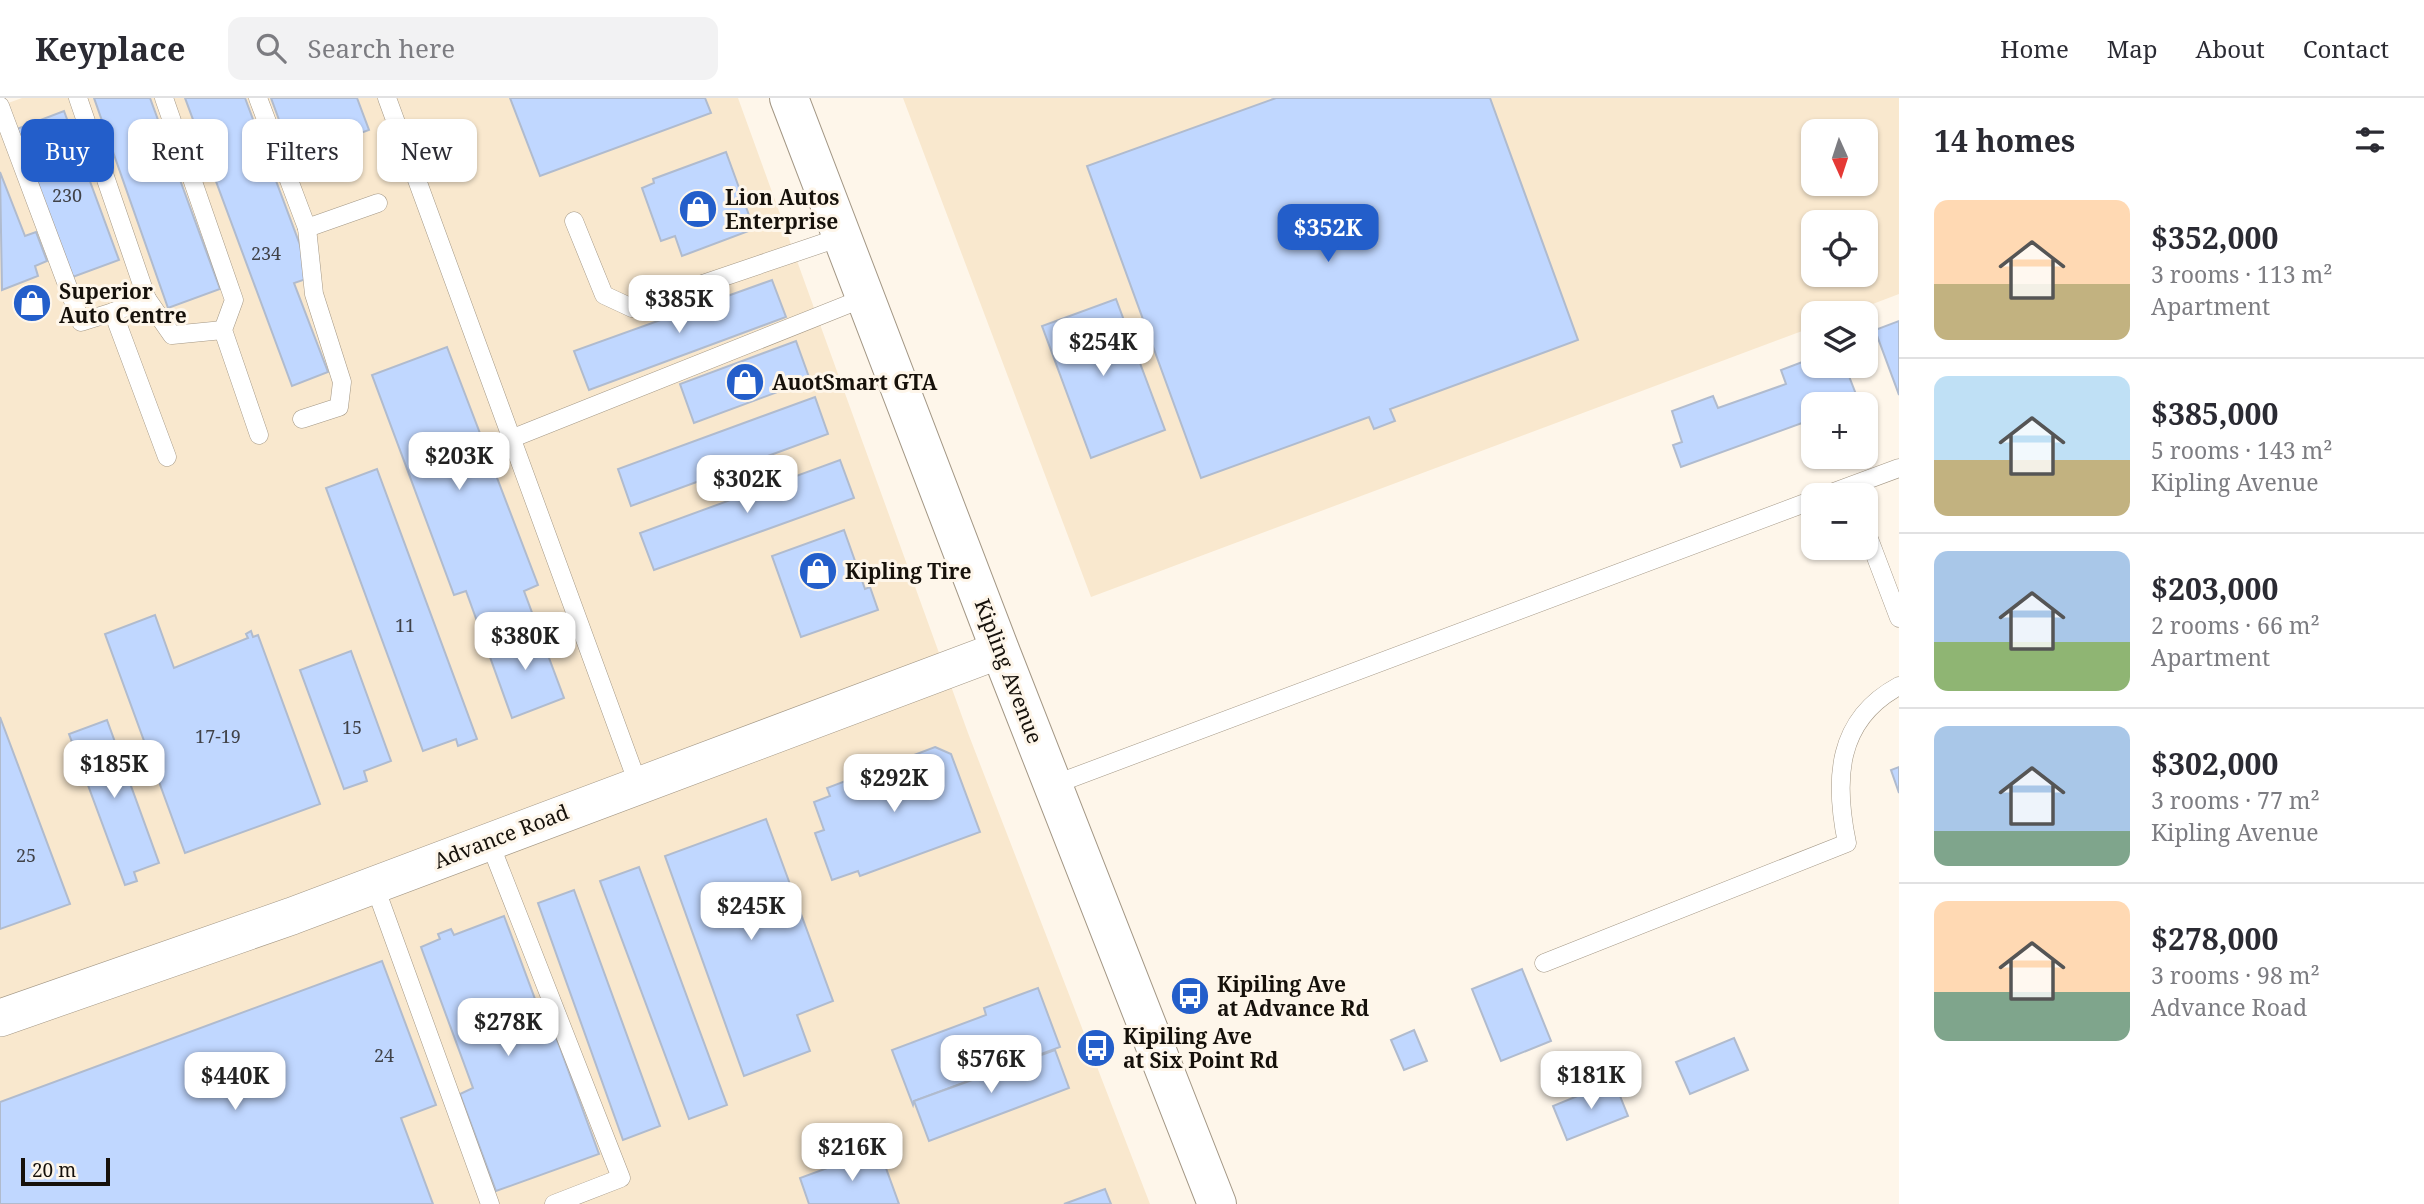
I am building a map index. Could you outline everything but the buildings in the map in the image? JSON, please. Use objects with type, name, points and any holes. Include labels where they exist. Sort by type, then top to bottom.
[{"type":"main road","name":"Kipling Avenue","points":[[789,98],[1000,650],[1217,1204]]},
{"type":"street","name":"Advance Road","points":[[0,1018],[374,884],[1000,650]]},
{"type":"lane","points":[[78,98],[146,299],[172,335],[223,330]]},
{"type":"lane","points":[[164,98],[234,300],[223,330],[259,435]]},
{"type":"lane","points":[[258,98],[307,228],[314,294],[342,382],[338,407],[302,419]]},
{"type":"lane","points":[[387,98],[638,784]]},
{"type":"lane","points":[[0,107],[81,322],[146,299]]},
{"type":"lane","points":[[307,228],[378,203]]},
{"type":"lane","points":[[574,221],[604,295],[632,308],[841,237]]},
{"type":"lane","points":[[513,438],[864,298]]},
{"type":"lane","points":[[113,312],[167,457]]},
{"type":"lane","points":[[1867,483],[1899,468]]},
{"type":"lane","points":[[1053,785],[1801,504]]},
{"type":"lane","points":[[1877,560],[1899,618]]},
{"type":"lane","points":[[1544,963],[1847,843],[1840,806],[1840,774],[1846,747],[1859,718],[1879,697],[1899,686]]},
{"type":"lane","points":[[489,841],[621,1178],[554,1204]]},
{"type":"lane","points":[[374,884],[490,1204]]},
{"type":"shaded area","points":[[22,98],[738,98],[968,733],[1150,1204],[0,1204],[0,106]]},
{"type":"shaded area","points":[[903,98],[1899,98],[1899,294],[1878,302],[1801,301],[1801,331],[1091,597]]},
{"type":"place","name":"Lion Autos Enterprise","points":[[698,209]]},
{"type":"place","name":"Superior Auto Centre","points":[[32,303]]},
{"type":"place","name":"AuotSmart GTA","points":[[745,382]]},
{"type":"place","name":"Kipling Tire","points":[[818,571]]},
{"type":"place","name":"Kipiling Ave at Advance Rd","points":[[1190,996]]},
{"type":"place","name":"Kipiling Ave at Six Point Rd","points":[[1096,1048]]}]
